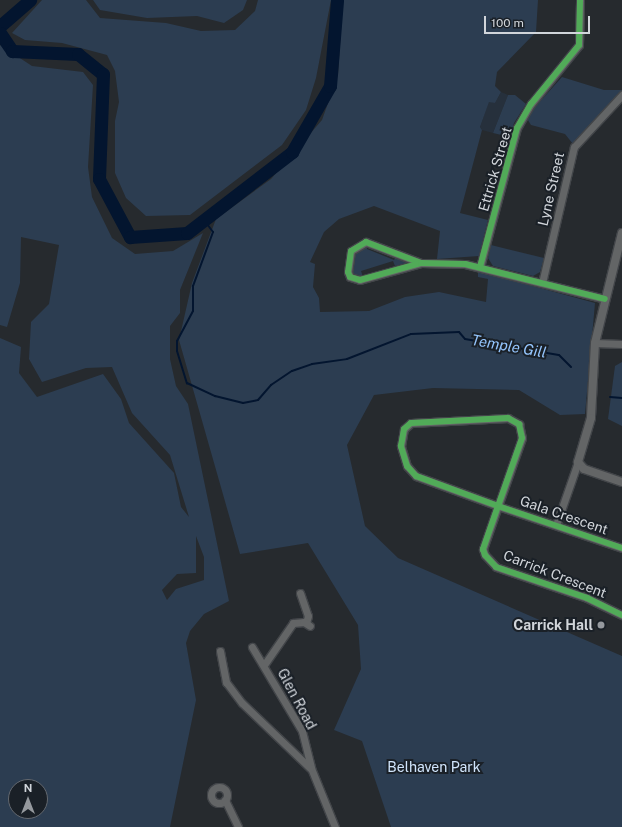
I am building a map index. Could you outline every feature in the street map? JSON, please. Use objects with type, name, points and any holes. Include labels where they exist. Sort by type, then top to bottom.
[{"type":"street","name":"Ettrick Street","points":[[480,267],[518,128],[531,104],[579,45],[580,0]]},
{"type":"street","name":"Lyne Street","points":[[542,282],[574,147],[622,95]]},
{"type":"street","points":[[556,525],[578,462],[590,418],[595,343],[622,233]]},
{"type":"street","points":[[421,263],[360,280],[350,278],[348,272],[351,251],[366,242],[421,263],[480,267],[605,299]]},
{"type":"street","points":[[595,343],[622,344]]},
{"type":"street","name":"Gala Crescent","points":[[498,506],[522,438],[519,424],[508,418],[411,423],[404,429],[401,446],[411,472],[498,506],[622,548]]},
{"type":"street","points":[[578,462],[584,469],[622,482]]},
{"type":"street","name":"Carrick Crescent","points":[[498,506],[483,549],[490,563],[587,598],[622,615]]},
{"type":"street","name":"Glen Road","points":[[264,665],[289,627],[298,622],[308,624],[308,616],[300,592]]},
{"type":"street","name":"Glen Road","points":[[252,647],[302,731],[311,768],[335,827]]},
{"type":"street","name":"Glen Road","points":[[220,651],[226,682],[263,722],[311,768]]},
{"type":"street","points":[[225,800],[238,827]]},
{"type":"shaded area","points":[[501,92],[508,95],[493,133],[482,130],[480,127],[489,101],[495,103]]},
{"type":"green space","points":[[42,0],[86,0],[100,18],[166,23],[201,31],[235,30],[255,11],[258,0],[331,0],[316,78],[306,110],[282,145],[190,215],[146,216],[126,198],[115,173],[115,121],[119,102],[115,71],[107,55],[62,43],[25,40],[12,33]]},
{"type":"green space","points":[[93,0],[247,0],[243,10],[224,23],[197,16],[147,18],[100,10]]},
{"type":"green space","name":"Belhaven Park","points":[[343,0],[538,0],[536,32],[497,72],[495,86],[501,92],[495,103],[489,102],[480,127],[482,130],[460,213],[488,220],[479,256],[437,259],[440,231],[374,206],[339,219],[324,232],[310,262],[315,264],[313,287],[319,298],[320,312],[369,311],[405,297],[439,292],[486,302],[488,279],[478,277],[478,271],[595,303],[585,414],[560,415],[519,390],[433,388],[374,395],[347,445],[365,526],[398,558],[622,656],[622,827],[391,827],[362,741],[334,730],[361,669],[358,625],[308,543],[240,554],[179,340],[192,283],[216,219],[271,179],[322,120],[338,75]]},
{"type":"green space","points":[[0,45],[32,66],[83,72],[93,85],[88,167],[92,197],[112,238],[135,254],[173,251],[203,233],[180,290],[180,313],[170,326],[170,359],[176,386],[188,404],[229,601],[204,614],[190,631],[186,643],[196,700],[170,827],[0,827],[0,338],[21,347],[19,373],[37,397],[103,374],[121,399],[129,423],[174,473],[181,507],[189,517],[170,455],[132,413],[112,367],[86,368],[42,382],[29,359],[31,322],[49,304],[59,245],[21,237],[20,283],[7,327],[0,325]],"holes":[[[196,536],[204,557],[204,580],[176,589],[167,600],[162,590],[177,574],[196,573]]]},
{"type":"green space","points":[[562,77],[604,90],[622,90],[573,144],[565,134],[531,125],[526,117]]},
{"type":"green space","points":[[508,95],[515,95],[526,104],[514,123],[510,137],[493,133]]},
{"type":"green space","points":[[368,243],[367,249],[394,260],[397,255],[407,263],[395,266],[393,261],[361,271],[363,277],[358,279],[351,273],[354,251]]},
{"type":"green space","points":[[491,245],[544,258],[540,272],[533,276],[493,266],[488,258]]},
{"type":"green space","points":[[622,362],[622,426],[608,419],[615,366]]},
{"type":"waterway","points":[[0,26],[30,0]]},
{"type":"waterway","points":[[0,33],[12,51],[78,54],[103,74],[99,179],[130,237],[187,233],[292,152],[330,86],[337,0]]},
{"type":"waterway","name":"Temple Gill","points":[[204,220],[213,232],[193,286],[193,311],[177,341],[177,351],[187,383],[215,396],[243,403],[258,400],[271,385],[292,371],[312,364],[347,359],[411,334],[459,332],[465,339],[559,355],[571,367]]},
{"type":"waterway","name":"Temple Gill","points":[[610,397],[622,398]]},
{"type":"cycle path","points":[[480,267],[517,128],[531,104],[579,45],[580,0]]},
{"type":"cycle path","points":[[421,263],[366,242],[351,251],[348,272],[350,277],[360,280],[421,263],[465,264],[605,299]]},
{"type":"cycle path","points":[[622,548],[498,506],[416,476],[407,466],[401,446],[404,429],[411,423],[508,418],[519,424],[522,438],[498,506],[483,549],[485,555],[496,567],[587,598],[622,615]]},
{"type":"place","name":"Carrick Hall","points":[[601,625]]}]
